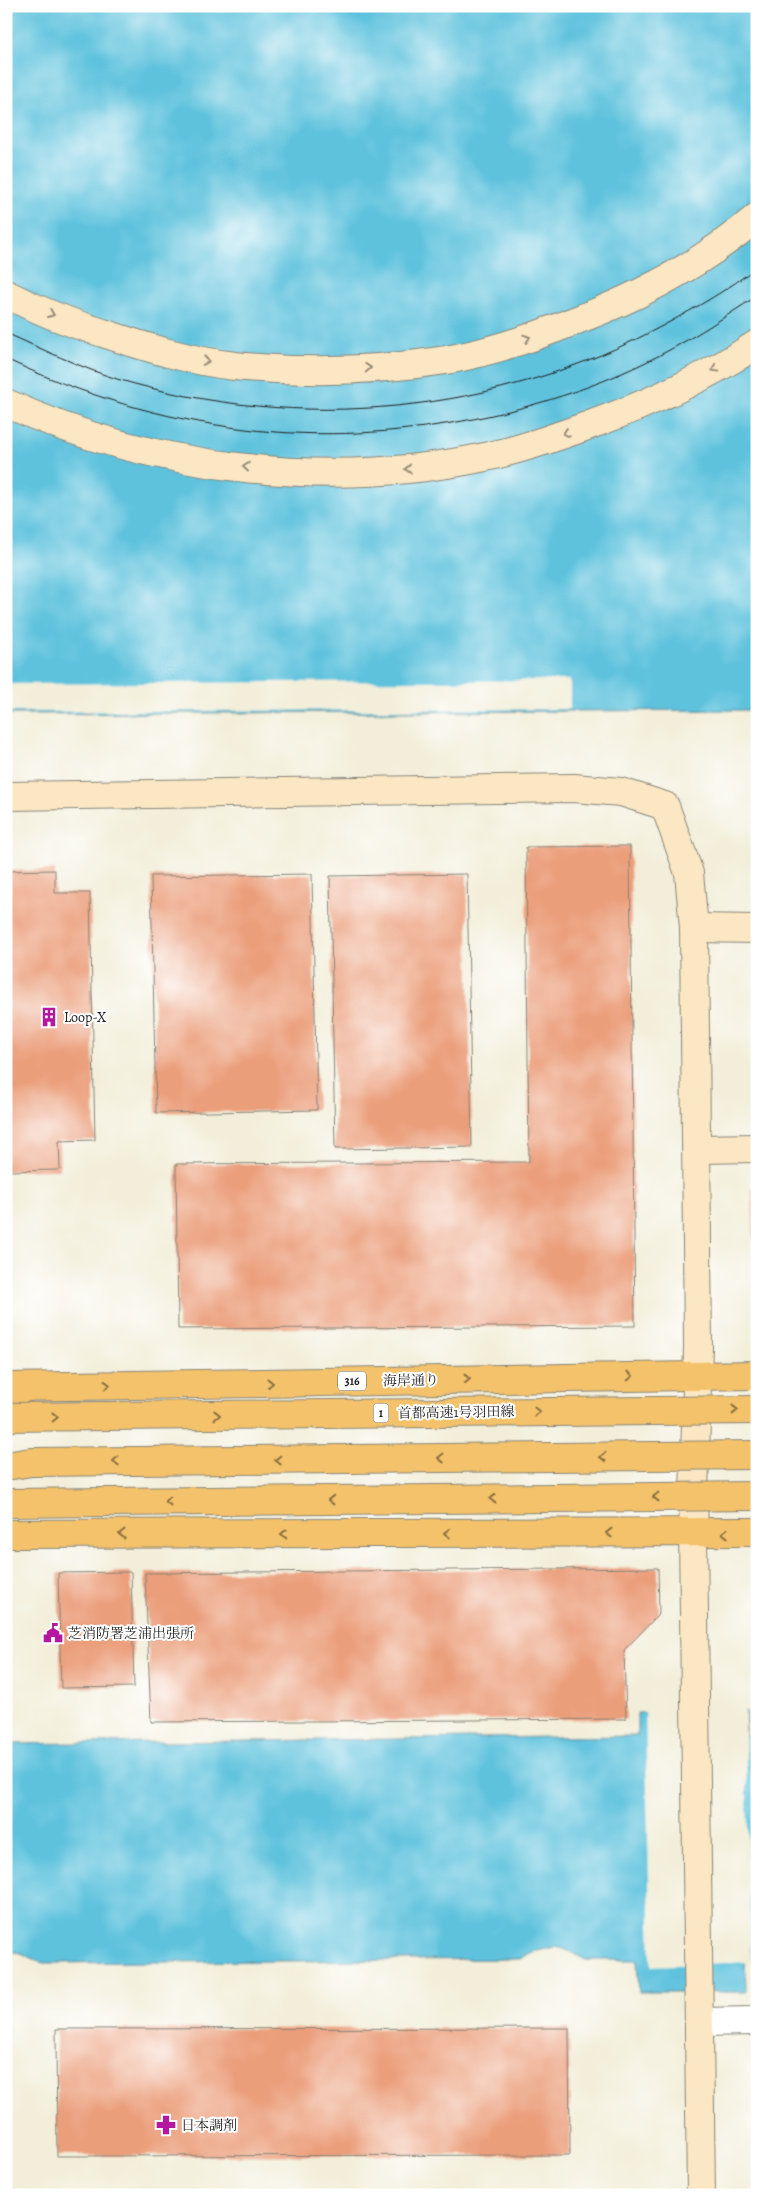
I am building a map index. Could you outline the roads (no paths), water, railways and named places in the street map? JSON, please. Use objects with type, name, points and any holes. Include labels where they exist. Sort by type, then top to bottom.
[{"type":"main road","name":"海岸通り","points":[[13,1389],[757,1375]]},
{"type":"main road","name":"首都高速1号羽田線","points":[[6,1417],[757,1410]]},
{"type":"main road","points":[[18,1464],[757,1455]]},
{"type":"main road","points":[[6,1503],[757,1496]]},
{"type":"main road","points":[[6,1534],[757,1532]]},
{"type":"street","points":[[6,294],[72,323],[177,356],[233,366],[288,370],[395,367],[448,360],[504,346],[608,309],[656,285],[706,255],[757,217]]},
{"type":"street","points":[[6,403],[82,433],[150,451],[218,464],[282,470],[349,473],[417,468],[486,457],[552,438],[616,416],[679,389],[757,344]]},
{"type":"street","points":[[6,796],[574,788],[621,792],[665,806],[689,872],[694,928],[698,1375],[693,1533],[701,2195]]},
{"type":"street","points":[[694,928],[757,929]]},
{"type":"street","points":[[697,1149],[757,1148]]},
{"type":"street","points":[[699,2022],[757,2021]]},
{"type":"water","points":[[6,6],[757,6],[757,710],[6,714]]},
{"type":"water","points":[[746,1711],[746,1735],[757,1736],[757,1959],[745,1960],[746,1992],[639,1992],[637,1960],[586,1960],[564,1949],[554,1947],[529,1953],[520,1959],[43,1963],[21,1953],[6,1951],[6,1744],[637,1736],[637,1713]]},
{"type":"tram line","points":[[6,333],[61,358],[117,379],[186,396],[256,406],[327,409],[397,406],[467,396],[535,379],[602,355],[689,311],[757,267]]},
{"type":"tram line","points":[[6,359],[64,384],[123,404],[214,425],[295,433],[397,430],[449,423],[500,413],[550,400],[598,383],[673,348],[757,296]]},
{"type":"place","name":"Loop-X","points":[[49,1017]]},
{"type":"place","name":"芝消防署芝浦出張所","points":[[53,1633]]},
{"type":"place","name":"日本調剤","points":[[166,2125]]}]
